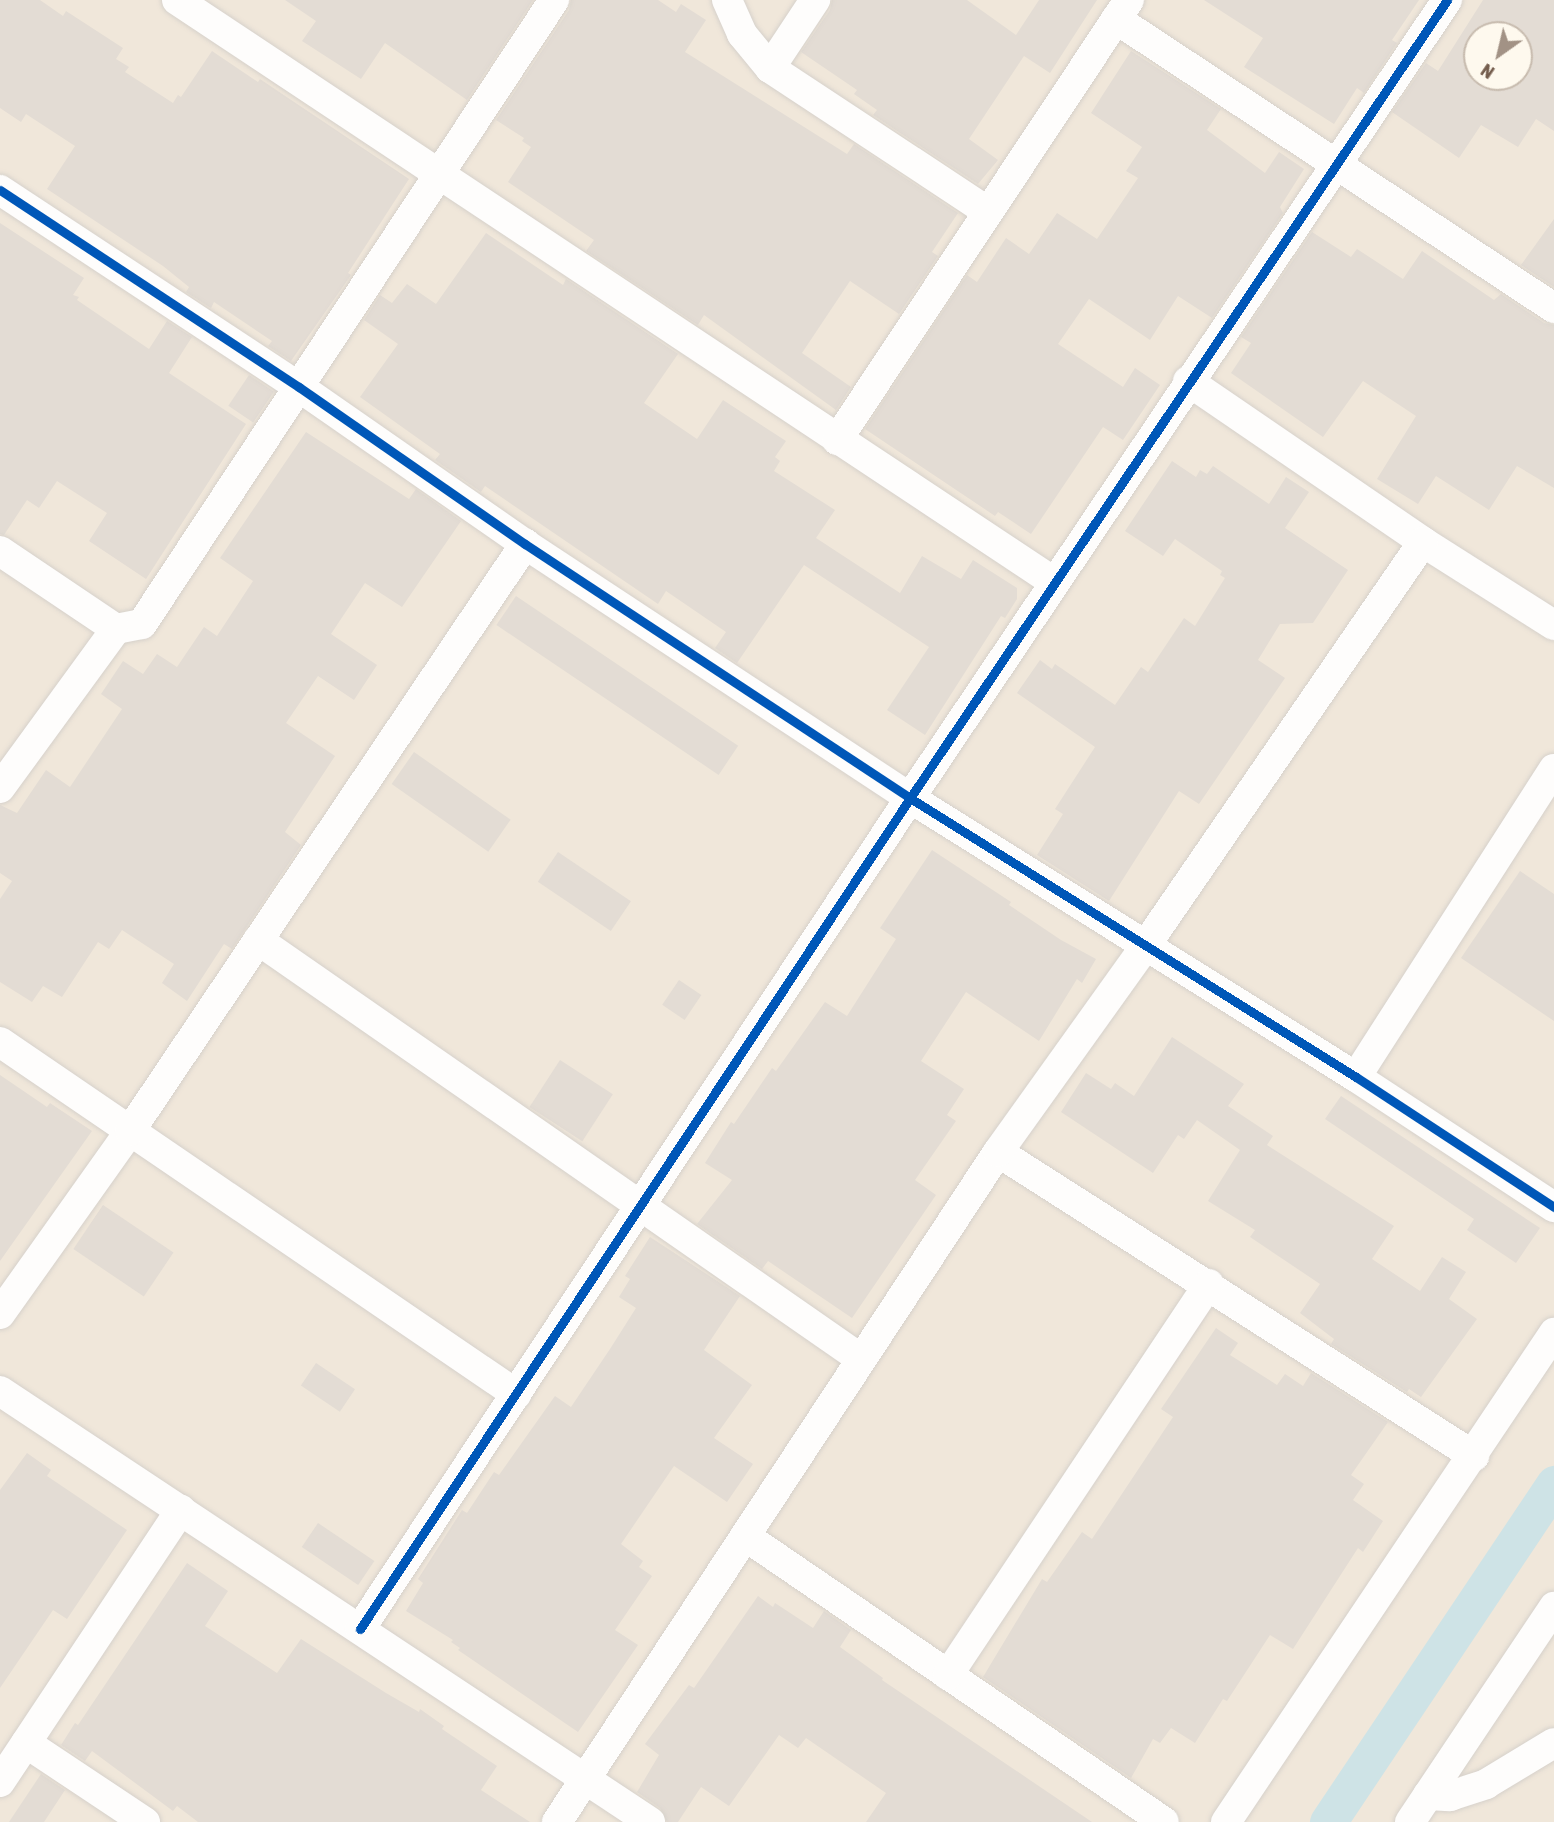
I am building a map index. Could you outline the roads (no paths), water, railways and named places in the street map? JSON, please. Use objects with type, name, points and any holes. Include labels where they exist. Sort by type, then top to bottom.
[{"type":"street","points":[[177,0],[1054,582]]},
{"type":"street","points":[[0,788],[116,629],[142,624],[554,0]]},
{"type":"street","points":[[727,0],[742,34],[770,68],[988,212]]},
{"type":"street","points":[[770,68],[815,0]]},
{"type":"street","points":[[360,1629],[1188,381],[1447,0]]},
{"type":"street","points":[[837,440],[1123,9],[1335,164],[1554,308]]},
{"type":"street","points":[[0,190],[299,387],[525,544],[910,798],[1356,1077],[1554,1207]]},
{"type":"street","points":[[1188,381],[1423,541],[1554,625]]},
{"type":"street","points":[[557,1822],[998,1152],[1146,945],[1423,541]]},
{"type":"street","points":[[0,1314],[130,1131],[525,544]]},
{"type":"street","points":[[0,551],[116,629]]},
{"type":"street","points":[[1356,1077],[1554,769]]},
{"type":"street","points":[[258,940],[861,1359]]},
{"type":"street","points":[[0,1042],[516,1394]]},
{"type":"street","points":[[998,1152],[1209,1284],[1474,1456]]},
{"type":"street","points":[[948,1675],[1209,1284]]},
{"type":"street","points":[[1226,1822],[1554,1333]]},
{"type":"street","points":[[0,1391],[650,1822]]},
{"type":"street","points":[[0,1782],[181,1510]]},
{"type":"street","points":[[745,1535],[1164,1822]]},
{"type":"street","points":[[1410,1822],[1554,1607]]},
{"type":"street","points":[[26,1743],[145,1822]]},
{"type":"street","points":[[1428,1795],[1450,1796],[1486,1784],[1554,1743]]},
{"type":"waterway","points":[[1328,1822],[1554,1484]]}]
